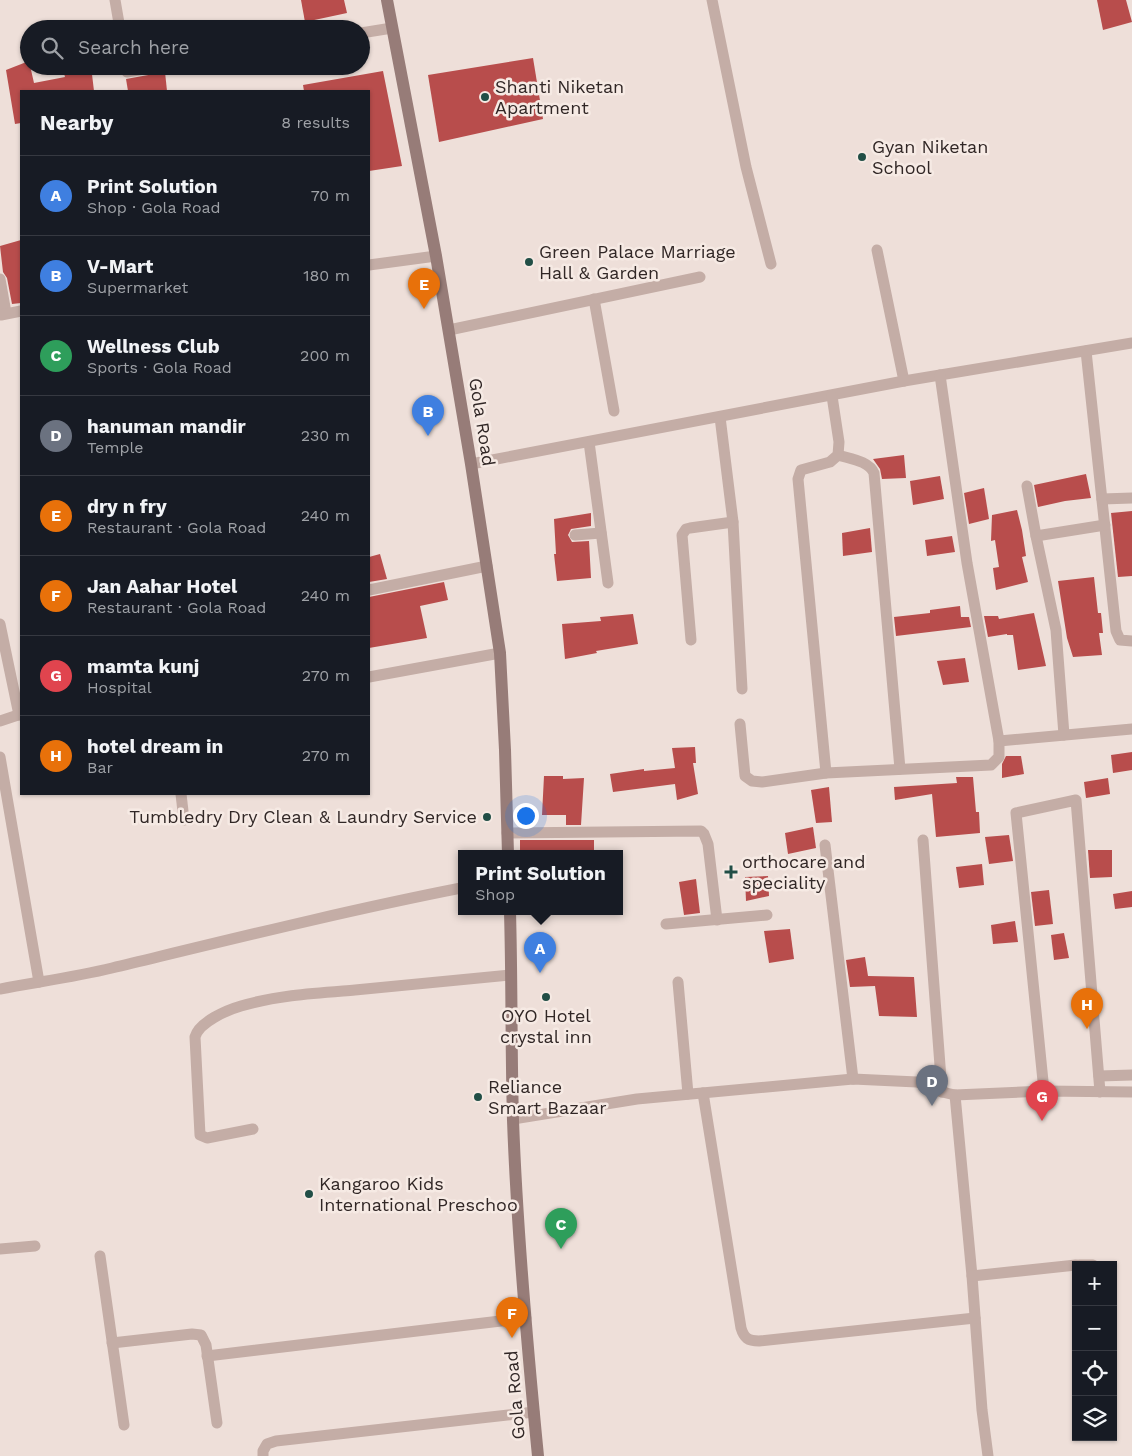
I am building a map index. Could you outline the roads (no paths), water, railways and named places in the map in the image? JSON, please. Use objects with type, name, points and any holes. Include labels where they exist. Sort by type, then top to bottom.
[{"type":"street","points":[[115,0],[118,20]]},
{"type":"street","name":"Gola Road","points":[[387,0],[449,330],[500,653],[508,850]]},
{"type":"street","points":[[712,0],[746,167],[771,264]]},
{"type":"street","points":[[370,32],[392,28]]},
{"type":"street","points":[[877,250],[904,381]]},
{"type":"street","points":[[370,265],[436,256]]},
{"type":"street","points":[[449,330],[700,277]]},
{"type":"street","points":[[0,279],[3,314],[20,311]]},
{"type":"street","points":[[594,299],[614,411]]},
{"type":"street","points":[[471,464],[904,381],[1132,343]]},
{"type":"street","points":[[1086,351],[1116,631],[1120,640],[1132,641]]},
{"type":"street","points":[[740,724],[745,776],[752,781],[762,782],[826,773],[991,765],[999,757],[999,741],[967,563],[940,375]]},
{"type":"street","points":[[826,773],[798,480],[801,470],[830,462],[838,456],[839,442],[832,396]]},
{"type":"street","points":[[720,417],[733,522],[742,689]]},
{"type":"street","points":[[589,442],[608,583]]},
{"type":"street","points":[[838,456],[868,465],[874,473],[900,769]]},
{"type":"street","points":[[1027,486],[1056,630],[1064,735]]},
{"type":"street","points":[[1102,499],[1132,498]]},
{"type":"street","points":[[691,640],[682,535],[686,529],[733,522]]},
{"type":"street","points":[[1036,536],[1104,525]]},
{"type":"street","points":[[575,535],[601,533]]},
{"type":"street","points":[[370,590],[487,566]]},
{"type":"street","points":[[0,624],[20,715],[0,721]]},
{"type":"street","points":[[370,678],[500,653]]},
{"type":"street","points":[[999,741],[1132,728]]},
{"type":"street","points":[[0,757],[5,815],[39,982]]},
{"type":"street","points":[[181,795],[184,820]]},
{"type":"street","points":[[1044,1091],[1016,812],[1076,800],[1100,1092]]},
{"type":"street","points":[[507,833],[700,831],[704,834],[708,844],[717,920]]},
{"type":"street","points":[[922,840],[942,1092]]},
{"type":"street","points":[[825,845],[853,1079]]},
{"type":"street","points":[[0,989],[111,968],[180,950],[372,906],[458,889]]},
{"type":"street","name":"Gola Road","points":[[510,915],[513,1119],[520,1247],[538,1456]]},
{"type":"street","points":[[666,924],[767,915]]},
{"type":"street","points":[[253,1129],[207,1138],[200,1135],[196,1037],[197,1032],[203,1025],[234,1008],[284,998],[511,975]]},
{"type":"street","points":[[678,982],[688,1094]]},
{"type":"street","points":[[1100,1076],[1132,1075]]},
{"type":"street","points":[[513,1119],[637,1100],[853,1079],[918,1082],[955,1095],[1044,1091],[1132,1092]]},
{"type":"street","points":[[703,1093],[741,1328],[747,1339],[759,1341],[975,1318]]},
{"type":"street","points":[[955,1095],[982,1410],[988,1456]]},
{"type":"street","points":[[0,1249],[35,1246]]},
{"type":"street","points":[[100,1256],[124,1426]]},
{"type":"street","points":[[972,1276],[1072,1266]]},
{"type":"street","points":[[208,1356],[526,1318]]},
{"type":"street","points":[[112,1343],[196,1334],[203,1337],[208,1356],[218,1423]]},
{"type":"street","points":[[263,1456],[263,1451],[267,1444],[276,1441],[534,1412]]},
{"type":"place","name":"Shanti Niketan Apartment","points":[[485,97]]},
{"type":"place","name":"Gyan Niketan School","points":[[862,157]]},
{"type":"place","name":"Green Palace Marriage Hall & Garden","points":[[529,262]]},
{"type":"place","name":"dry n fry","points":[[424,309]]},
{"type":"place","name":"V-Mart","points":[[428,436]]},
{"type":"place","name":"Tumbledry Dry Clean & Laundry Service","points":[[487,817]]},
{"type":"place","name":"orthocare and speciality","points":[[731,872]]},
{"type":"place","name":"Print Solution","points":[[540,973]]},
{"type":"place","name":"OYO Hotel crystal inn","points":[[546,997]]},
{"type":"place","name":"hotel dream in","points":[[1087,1029]]},
{"type":"place","name":"Reliance Smart Bazaar","points":[[478,1097]]},
{"type":"place","name":"hanuman mandir","points":[[932,1106]]},
{"type":"place","name":"mamta kunj","points":[[1042,1121]]},
{"type":"place","name":"Kangaroo Kids International Preschoo","points":[[309,1194]]},
{"type":"place","name":"Wellness Club","points":[[561,1249]]},
{"type":"place","name":"Jan Aahar Hotel","points":[[512,1338]]}]
